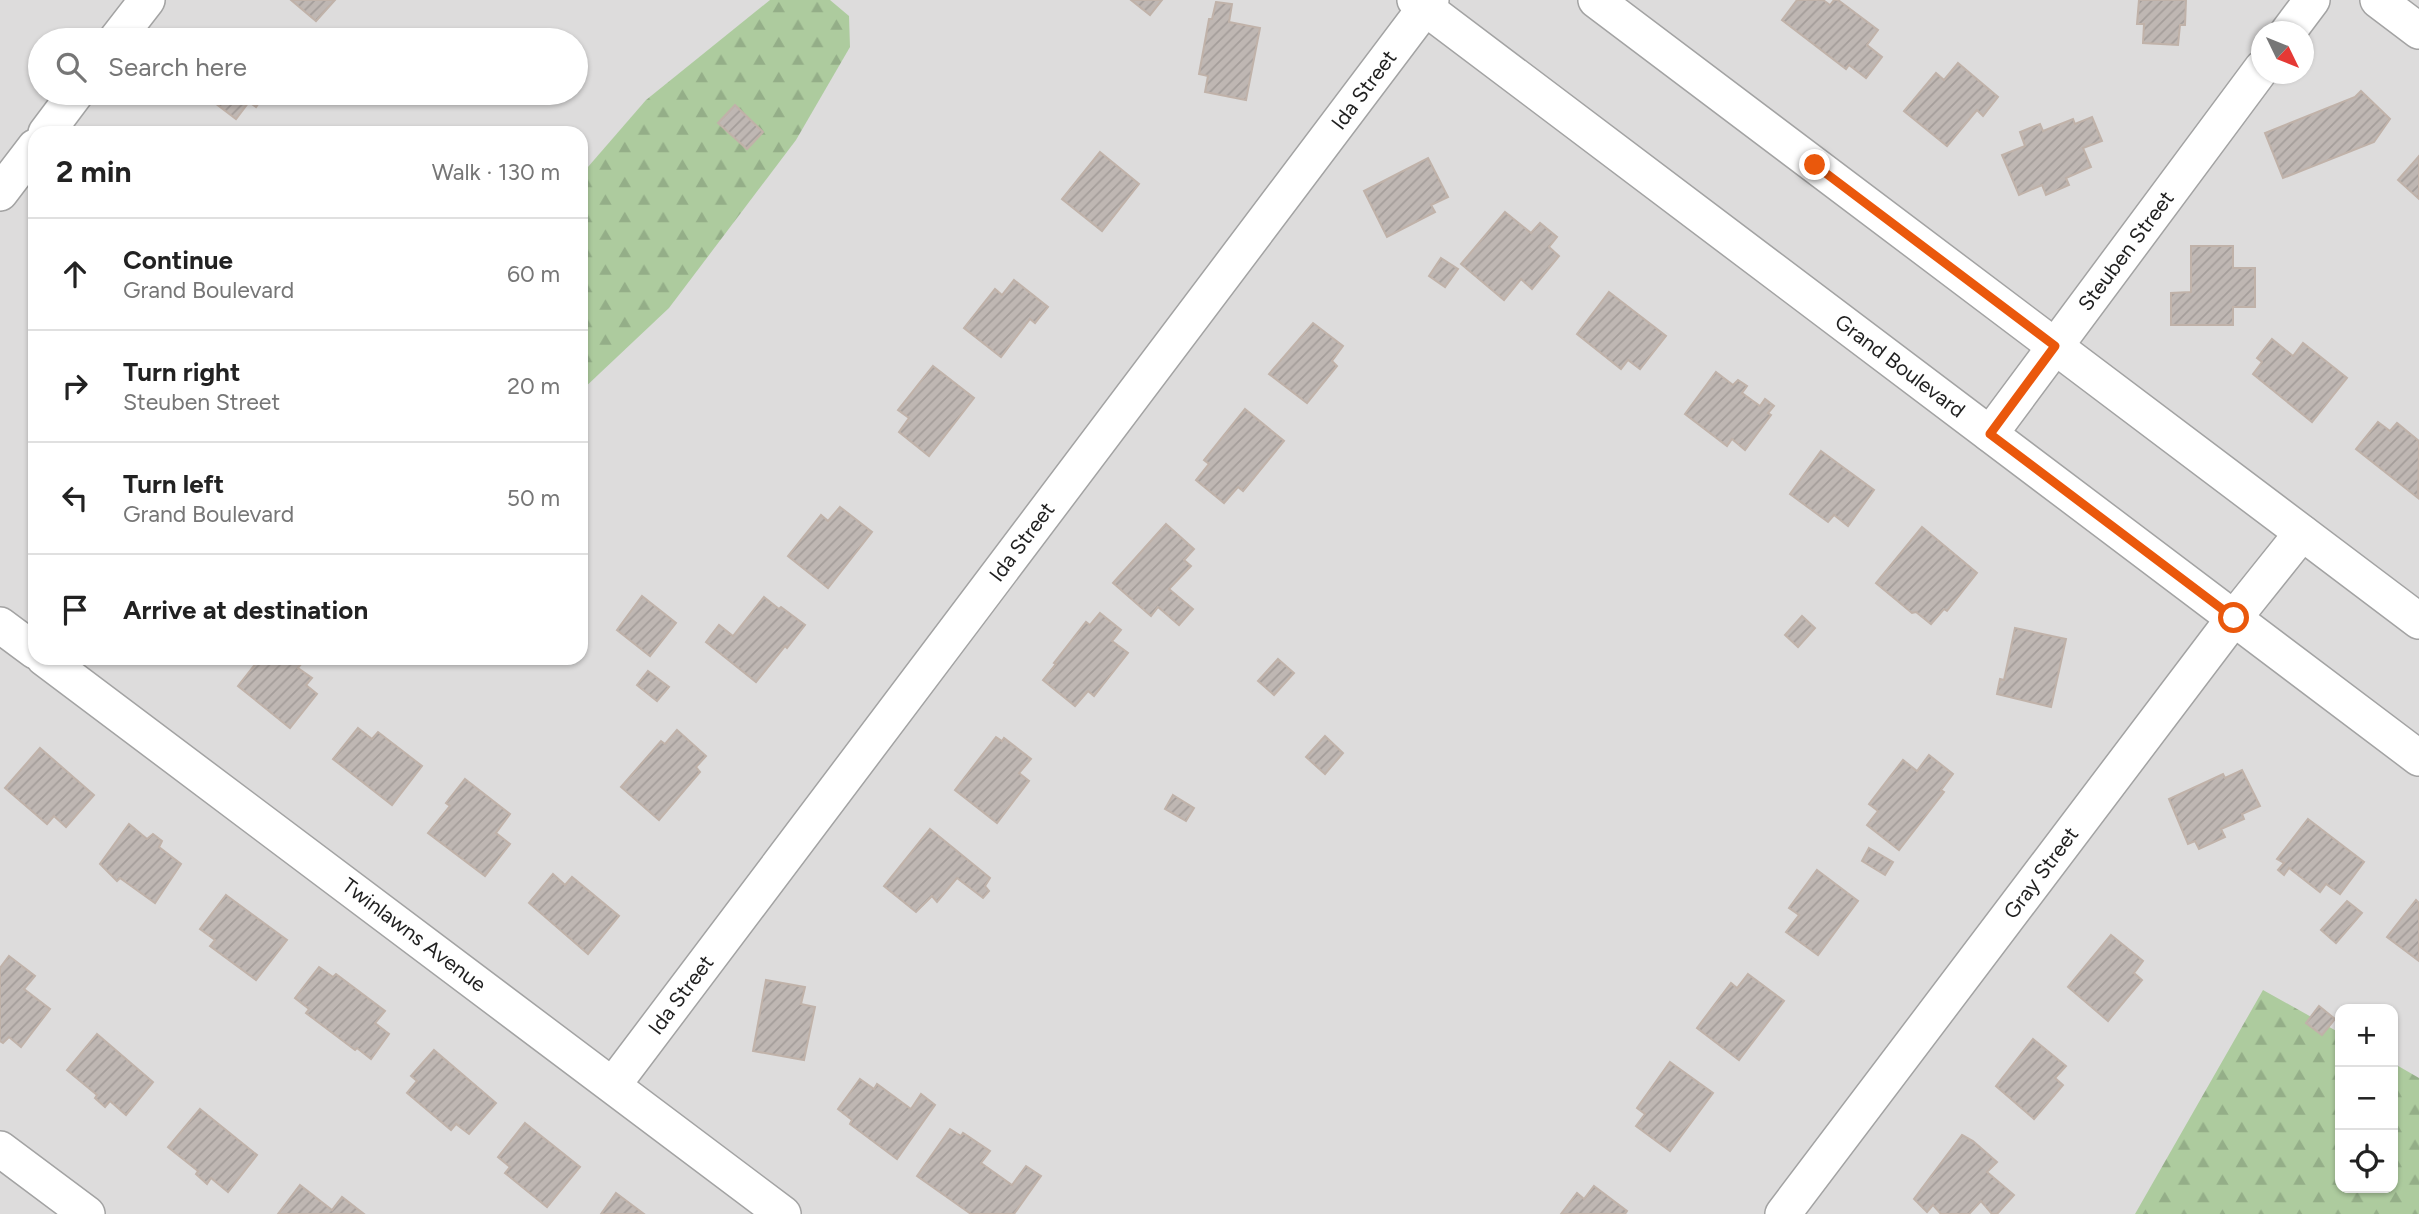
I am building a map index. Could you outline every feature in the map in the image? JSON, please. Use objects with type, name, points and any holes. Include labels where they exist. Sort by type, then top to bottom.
[{"type":"street","points":[[125,28],[147,0]]},
{"type":"street","points":[[1596,0],[2419,621]]},
{"type":"street","points":[[2296,21],[2312,0]]},
{"type":"street","points":[[2378,0],[2419,31]]},
{"type":"street","name":"Grand Boulevard","points":[[1424,3],[2419,758]]},
{"type":"street","name":"Ida Street","points":[[613,1085],[1424,3]]},
{"type":"street","name":"Steuben Street","points":[[1990,434],[2251,83]]},
{"type":"street","points":[[51,126],[67,105]]},
{"type":"street","points":[[0,193],[28,156]]},
{"type":"street","name":"Gray Street","points":[[1783,1214],[2234,618],[2302,533]]},
{"type":"street","points":[[0,625],[28,646]]},
{"type":"street","name":"Twinlawns Avenue","points":[[53,665],[783,1214]]},
{"type":"street","points":[[0,1149],[87,1214]]},
{"type":"shaded area","points":[[0,0],[2419,0],[2419,1214],[0,1214]]},
{"type":"green space","points":[[770,0],[830,0],[849,16],[850,47],[796,140],[669,308],[588,384],[588,167],[646,100]]},
{"type":"green space","points":[[2263,990],[2335,1030],[2335,1193],[2398,1193],[2398,1066],[2419,1078],[2419,1214],[2135,1214]]},
{"type":"building","points":[[291,0],[335,0],[316,21]]},
{"type":"building","points":[[1131,0],[1162,0],[1150,15]]},
{"type":"building","points":[[1797,0],[1823,0],[1830,5],[1834,0],[1838,0],[1878,30],[1867,45],[1882,57],[1866,78],[1849,65],[1846,69],[1782,20]]},
{"type":"building","points":[[2139,0],[2186,0],[2185,25],[2180,25],[2178,45],[2143,43],[2144,24],[2137,24]]},
{"type":"building","points":[[1216,2],[1232,4],[1229,22],[1260,28],[1246,100],[1205,92],[1208,76],[1199,74],[1209,19],[1212,19]]},
{"type":"building","points":[[1958,63],[1998,97],[1983,116],[1977,110],[1947,146],[1904,111],[1936,73],[1944,80]]},
{"type":"building","points":[[2361,91],[2390,119],[2374,142],[2283,178],[2265,133],[2355,97]]},
{"type":"building","points":[[218,105],[247,105],[236,119]]},
{"type":"building","points":[[735,105],[763,132],[747,149],[718,123]]},
{"type":"building","points":[[2092,117],[2102,141],[2083,148],[2091,167],[2066,178],[2069,185],[2046,195],[2042,185],[2019,195],[2002,155],[2025,146],[2020,132],[2040,124],[2043,131],[2073,119],[2075,124]]},
{"type":"building","points":[[1100,152],[1139,184],[1102,231],[1062,199]]},
{"type":"building","points":[[2419,156],[2419,199],[2398,180]]},
{"type":"building","points":[[1428,158],[1448,197],[1431,205],[1435,212],[1387,237],[1364,191]]},
{"type":"building","points":[[1505,212],[1531,233],[1540,223],[1557,237],[1549,247],[1559,256],[1532,289],[1521,279],[1504,300],[1461,264]]},
{"type":"building","points":[[2191,246],[2233,246],[2233,268],[2255,268],[2255,307],[2233,307],[2233,325],[2171,325],[2171,293],[2191,292]]},
{"type":"building","points":[[1441,258],[1458,269],[1445,287],[1429,276]]},
{"type":"building","points":[[1014,280],[1048,307],[1035,323],[1030,319],[1001,357],[964,328],[995,289],[1002,295]]},
{"type":"building","points":[[1609,292],[1666,336],[1640,369],[1628,360],[1621,369],[1577,334]]},
{"type":"building","points":[[1313,323],[1343,346],[1332,361],[1337,366],[1307,403],[1269,374]]},
{"type":"building","points":[[2272,339],[2293,356],[2303,343],[2347,378],[2312,422],[2253,374],[2262,362],[2257,358]]},
{"type":"building","points":[[933,366],[974,398],[929,456],[899,432],[909,418],[898,410]]},
{"type":"building","points":[[1716,372],[1733,385],[1738,380],[1747,386],[1742,393],[1760,406],[1765,399],[1774,406],[1768,413],[1771,415],[1745,450],[1732,439],[1727,446],[1685,414]]},
{"type":"building","points":[[1245,409],[1284,441],[1243,491],[1238,487],[1224,503],[1196,480],[1209,464],[1204,460]]},
{"type":"building","points":[[2378,422],[2390,431],[2397,423],[2419,441],[2418,498],[2356,449]]},
{"type":"building","points":[[1821,451],[1874,490],[1848,526],[1834,515],[1828,522],[1790,494]]},
{"type":"building","points":[[840,507],[872,532],[828,588],[788,556],[821,515],[828,521]]},
{"type":"building","points":[[1166,524],[1194,549],[1184,560],[1191,566],[1169,589],[1193,609],[1179,625],[1158,607],[1151,616],[1113,583]]},
{"type":"building","points":[[1922,527],[1977,573],[1947,611],[1944,609],[1931,624],[1916,612],[1912,613],[1876,583]]},
{"type":"building","points":[[642,596],[676,623],[650,656],[617,630]]},
{"type":"building","points":[[764,597],[805,625],[756,682],[706,642],[719,625],[733,636]]},
{"type":"building","points":[[1100,613],[1121,630],[1112,641],[1128,653],[1094,696],[1088,691],[1075,706],[1043,680],[1086,622],[1090,625]]},
{"type":"building","points":[[1802,616],[1815,628],[1798,647],[1785,635]]},
{"type":"building","points":[[2015,628],[2066,639],[2051,707],[1997,694],[2000,679],[2004,680]]},
{"type":"building","points":[[1278,659],[1294,673],[1274,695],[1258,681]]},
{"type":"building","points":[[254,665],[300,665],[298,668],[312,678],[306,685],[317,694],[290,728],[238,686]]},
{"type":"building","points":[[648,671],[669,687],[657,701],[637,685]]},
{"type":"building","points":[[358,728],[372,739],[378,732],[422,766],[392,805],[333,759]]},
{"type":"building","points":[[677,730],[706,756],[696,767],[700,772],[659,820],[621,787],[661,741],[665,744]]},
{"type":"building","points":[[1325,736],[1343,753],[1325,774],[1306,757]]},
{"type":"building","points":[[996,737],[1002,741],[1004,738],[1031,759],[1019,773],[1029,781],[997,823],[955,790]]},
{"type":"building","points":[[40,748],[94,795],[66,827],[54,816],[47,824],[5,788]]},
{"type":"building","points":[[1929,755],[1953,774],[1941,790],[1944,792],[1899,850],[1867,825],[1878,811],[1869,804],[1903,760],[1917,771]]},
{"type":"building","points":[[2242,770],[2260,806],[2242,814],[2244,819],[2221,829],[2225,837],[2199,849],[2195,841],[2188,844],[2169,799],[2223,774],[2225,778]]},
{"type":"building","points":[[465,779],[510,814],[496,833],[510,844],[485,876],[428,833],[450,806],[446,803]]},
{"type":"building","points":[[1173,795],[1194,808],[1186,821],[1165,809]]},
{"type":"building","points":[[2308,819],[2364,862],[2340,894],[2326,884],[2320,892],[2289,868],[2284,875],[2278,870],[2284,863],[2277,859]]},
{"type":"building","points":[[129,824],[147,839],[153,834],[162,841],[159,847],[181,864],[155,903],[120,878],[117,881],[100,864]]},
{"type":"building","points":[[930,829],[990,878],[985,886],[989,891],[983,898],[957,878],[937,902],[932,896],[916,912],[884,886]]},
{"type":"building","points":[[1869,848],[1893,862],[1885,875],[1862,861]]},
{"type":"building","points":[[1817,870],[1858,901],[1818,955],[1786,932],[1799,915],[1789,908]]},
{"type":"building","points":[[553,874],[565,885],[572,877],[619,916],[588,954],[529,903]]},
{"type":"building","points":[[226,895],[287,940],[256,980],[210,946],[215,940],[200,929]]},
{"type":"building","points":[[2416,900],[2419,903],[2419,961],[2387,937]]},
{"type":"building","points":[[2347,901],[2362,913],[2336,943],[2321,930]]},
{"type":"building","points":[[2111,935],[2143,961],[2134,973],[2142,980],[2108,1021],[2068,987]]},
{"type":"building","points":[[9,956],[35,976],[24,989],[50,1009],[21,1047],[9,1037],[3,1043],[0,1041],[0,968]]},
{"type":"building","points":[[319,967],[333,977],[336,974],[385,1011],[375,1023],[389,1034],[371,1059],[306,1013],[309,1009],[295,998]]},
{"type":"building","points":[[1748,974],[1784,1001],[1739,1060],[1697,1028],[1731,983],[1737,988]]},
{"type":"building","points":[[766,980],[805,987],[801,1004],[815,1007],[804,1060],[753,1051]]},
{"type":"building","points":[[2319,1006],[2335,1019],[2322,1035],[2306,1023]]},
{"type":"building","points":[[97,1034],[153,1082],[126,1115],[110,1101],[105,1107],[95,1098],[97,1095],[67,1070]]},
{"type":"building","points":[[2033,1039],[2066,1066],[2055,1078],[2063,1085],[2034,1119],[1996,1086]]},
{"type":"building","points":[[434,1050],[496,1103],[469,1134],[456,1124],[451,1130],[407,1093],[417,1081],[411,1076]]},
{"type":"building","points":[[1670,1062],[1713,1093],[1670,1151],[1636,1126],[1645,1114],[1637,1108]]},
{"type":"building","points":[[860,1079],[874,1089],[877,1084],[911,1109],[921,1094],[935,1105],[897,1159],[850,1124],[852,1120],[838,1109]]},
{"type":"building","points":[[200,1109],[257,1155],[228,1192],[211,1178],[207,1184],[196,1174],[198,1171],[168,1147]]},
{"type":"building","points":[[525,1123],[580,1167],[547,1207],[505,1173],[510,1167],[498,1157]]},
{"type":"building","points":[[950,1129],[961,1136],[963,1133],[990,1151],[981,1163],[1012,1185],[1026,1166],[1041,1176],[1014,1214],[971,1214],[917,1176]]},
{"type":"building","points":[[1962,1135],[1997,1162],[1987,1172],[2014,1195],[1997,1214],[1992,1214],[1981,1201],[1969,1214],[1941,1214],[1933,1205],[1927,1212],[1914,1199]]},
{"type":"building","points":[[300,1185],[332,1210],[342,1197],[364,1214],[278,1214]]},
{"type":"building","points":[[1594,1186],[1627,1211],[1625,1214],[1561,1214],[1577,1193],[1584,1199]]},
{"type":"building","points":[[616,1193],[644,1214],[601,1214]]},
{"type":"route","points":[[1815,165],[2055,346],[1990,434],[2234,618]]}]
